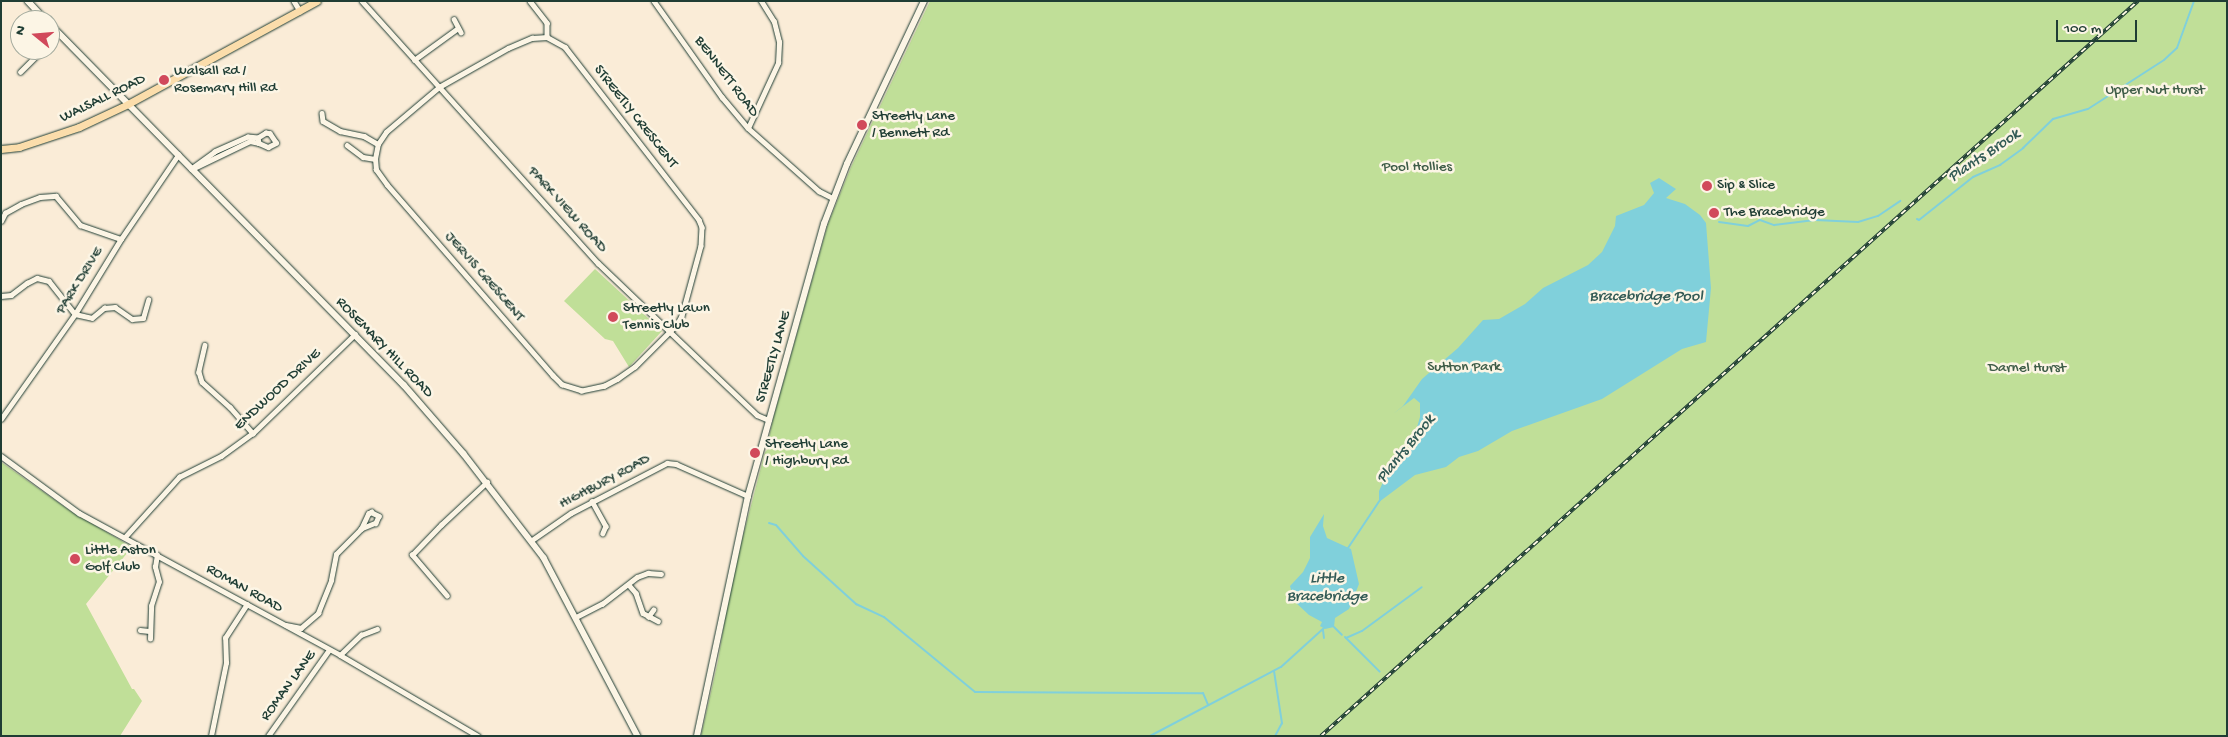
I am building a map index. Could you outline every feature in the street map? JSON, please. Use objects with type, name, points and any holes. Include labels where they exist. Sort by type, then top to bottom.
[{"type":"main road","name":"WALSALL ROAD","points":[[1,149],[57,136],[128,104],[318,1]]},
{"type":"main road","name":"STREETLY LANE","points":[[697,736],[748,496],[832,198],[924,1]]},
{"type":"main road","name":"ROSEMARY HILL ROAD","points":[[60,35],[404,385],[487,482],[532,540],[576,617],[638,736]]},
{"type":"street","points":[[294,1],[300,11]]},
{"type":"street","name":"PARK VIEW ROAD","points":[[362,1],[598,263],[757,415],[769,420]]},
{"type":"street","points":[[347,145],[363,157],[375,159],[378,144],[386,132],[439,87],[508,48],[532,38],[546,38],[547,23],[530,1]]},
{"type":"street","name":"BENNETT ROAD","points":[[654,1],[722,97],[748,128],[819,191],[832,198]]},
{"type":"street","points":[[748,128],[778,63],[779,42],[774,22],[762,1]]},
{"type":"street","points":[[414,60],[459,30],[454,19]]},
{"type":"street","name":"STREETLY CRESCENT","points":[[546,38],[565,47],[699,220],[702,227],[701,246],[682,316],[670,332]]},
{"type":"street","points":[[20,72],[32,60]]},
{"type":"street","points":[[322,112],[323,121]]},
{"type":"street","points":[[315,123],[323,121],[343,133],[364,136],[378,144]]},
{"type":"street","points":[[270,134],[276,143],[268,147],[250,141],[192,169],[215,152],[248,137],[258,138],[270,134]]},
{"type":"street","points":[[258,138],[259,143]]},
{"type":"street","name":"PARK DRIVE","points":[[1,419],[75,314],[121,239],[178,155]]},
{"type":"street","name":"JERVIS CRESCENT","points":[[375,159],[376,170],[383,180],[562,385],[582,392],[611,382],[635,367],[670,332]]},
{"type":"street","points":[[1,221],[5,214],[21,204],[40,197],[56,196],[80,225],[121,239]]},
{"type":"street","points":[[1,296],[11,295],[27,282],[37,278],[49,281],[75,314],[92,318],[104,308],[116,307],[132,319],[143,318],[148,300]]},
{"type":"street","name":"ENDWOOD DRIVE","points":[[125,537],[180,477],[220,456],[253,433],[354,334]]},
{"type":"street","points":[[205,345],[199,372],[202,382],[230,407],[253,433]]},
{"type":"street","points":[[201,360],[208,362]]},
{"type":"street","name":"ROMAN ROAD","points":[[1,456],[79,513],[340,655],[478,736]]},
{"type":"street","name":"HIGHBURY ROAD","points":[[532,540],[592,501],[666,463],[676,464],[748,496]]},
{"type":"street","points":[[447,596],[412,555],[487,482]]},
{"type":"street","points":[[592,501],[606,526],[603,533]]},
{"type":"street","points":[[282,624],[301,628],[318,613],[331,580],[336,554],[362,529]]},
{"type":"street","points":[[150,638],[151,606],[158,582],[155,567],[157,555]]},
{"type":"street","points":[[654,573],[655,568]]},
{"type":"street","points":[[576,617],[602,604],[637,577],[654,573],[661,574]]},
{"type":"street","points":[[629,585],[648,617],[658,621]]},
{"type":"street","points":[[211,736],[226,663],[225,638],[247,604]]},
{"type":"street","points":[[648,617],[653,610]]},
{"type":"street","points":[[340,655],[361,634],[376,629]]},
{"type":"street","points":[[140,630],[149,631]]},
{"type":"street","name":"ROMAN LANE","points":[[268,736],[329,650]]},
{"type":"green space","name":"Sutton Park","points":[[930,1],[2227,1],[2227,736],[701,736],[718,661],[731,582],[765,452],[769,448],[767,446],[774,415],[828,224],[851,167]]},
{"type":"green space","name":"Streetly Lawn Tennis Club","points":[[595,269],[662,331],[629,367],[613,341],[605,339],[564,301]]},
{"type":"green space","name":"Little Aston Golf Club","points":[[1,462],[69,510],[132,547],[86,604],[132,689],[134,689],[142,701],[120,736],[1,736]]},
{"type":"water","name":"Bracebridge Pool","points":[[1659,178],[1676,189],[1666,198],[1685,204],[1700,215],[1706,223],[1711,288],[1706,342],[1682,349],[1602,399],[1512,431],[1478,451],[1459,457],[1446,467],[1415,475],[1379,502],[1379,491],[1384,480],[1407,451],[1415,434],[1420,417],[1420,403],[1414,398],[1393,414],[1403,406],[1422,379],[1458,348],[1483,320],[1499,319],[1525,304],[1543,288],[1588,265],[1602,252],[1615,226],[1616,216],[1644,205],[1654,193],[1650,183]]},
{"type":"water","name":"Little Bracebridge","points":[[1324,514],[1323,526],[1327,538],[1351,549],[1359,584],[1349,609],[1335,618],[1334,627],[1325,629],[1320,626],[1322,622],[1309,615],[1294,601],[1290,586],[1303,572],[1310,558],[1310,537]]},
{"type":"waterway","name":"Plants Brook","points":[[1917,219],[1919,220],[1973,177],[2000,165],[2023,148],[2053,119],[2088,109],[2164,60],[2177,48],[2194,1]]},
{"type":"waterway","name":"Plants Brook","points":[[1719,222],[1748,226],[1760,220],[1774,225],[1815,220],[1858,222],[1878,216],[1900,201]]},
{"type":"waterway","name":"Plants Brook","points":[[1348,548],[1380,500]]},
{"type":"waterway","points":[[769,523],[776,525],[803,556],[856,604],[884,617],[975,692],[1203,693],[1208,705]]},
{"type":"waterway","points":[[1346,638],[1362,631],[1422,587]]},
{"type":"waterway","points":[[1334,627],[1342,635]]},
{"type":"waterway","name":"Plants Brook","points":[[1150,736],[1281,667],[1324,628]]},
{"type":"waterway","points":[[1323,630],[1324,638]]},
{"type":"waterway","points":[[1345,637],[1380,672]]},
{"type":"waterway","points":[[1274,671],[1282,723],[1275,736]]},
{"type":"railway","points":[[1321,736],[2138,1]]},
{"type":"place","name":"Walsall Rd / Rosemary Hill Rd","points":[[164,80]]},
{"type":"place","name":"Streetly Lane / Bennett Rd","points":[[862,125]]},
{"type":"place","name":"Sip & Slice","points":[[1707,186]]},
{"type":"place","name":"The Bracebridge","points":[[1714,213]]},
{"type":"place","name":"Streetly Lawn Tennis Club","points":[[613,317]]},
{"type":"place","name":"Streetly Lane / Highbury Rd","points":[[755,453]]},
{"type":"place","name":"Little Aston Golf Club","points":[[75,559]]},
{"type":"park label","name":"Upper Nut Hurst","points":[[2155,91]]},
{"type":"park label","name":"Pool Hollies","points":[[1417,168]]},
{"type":"park label","name":"Darnel Hurst","points":[[2027,369]]}]
